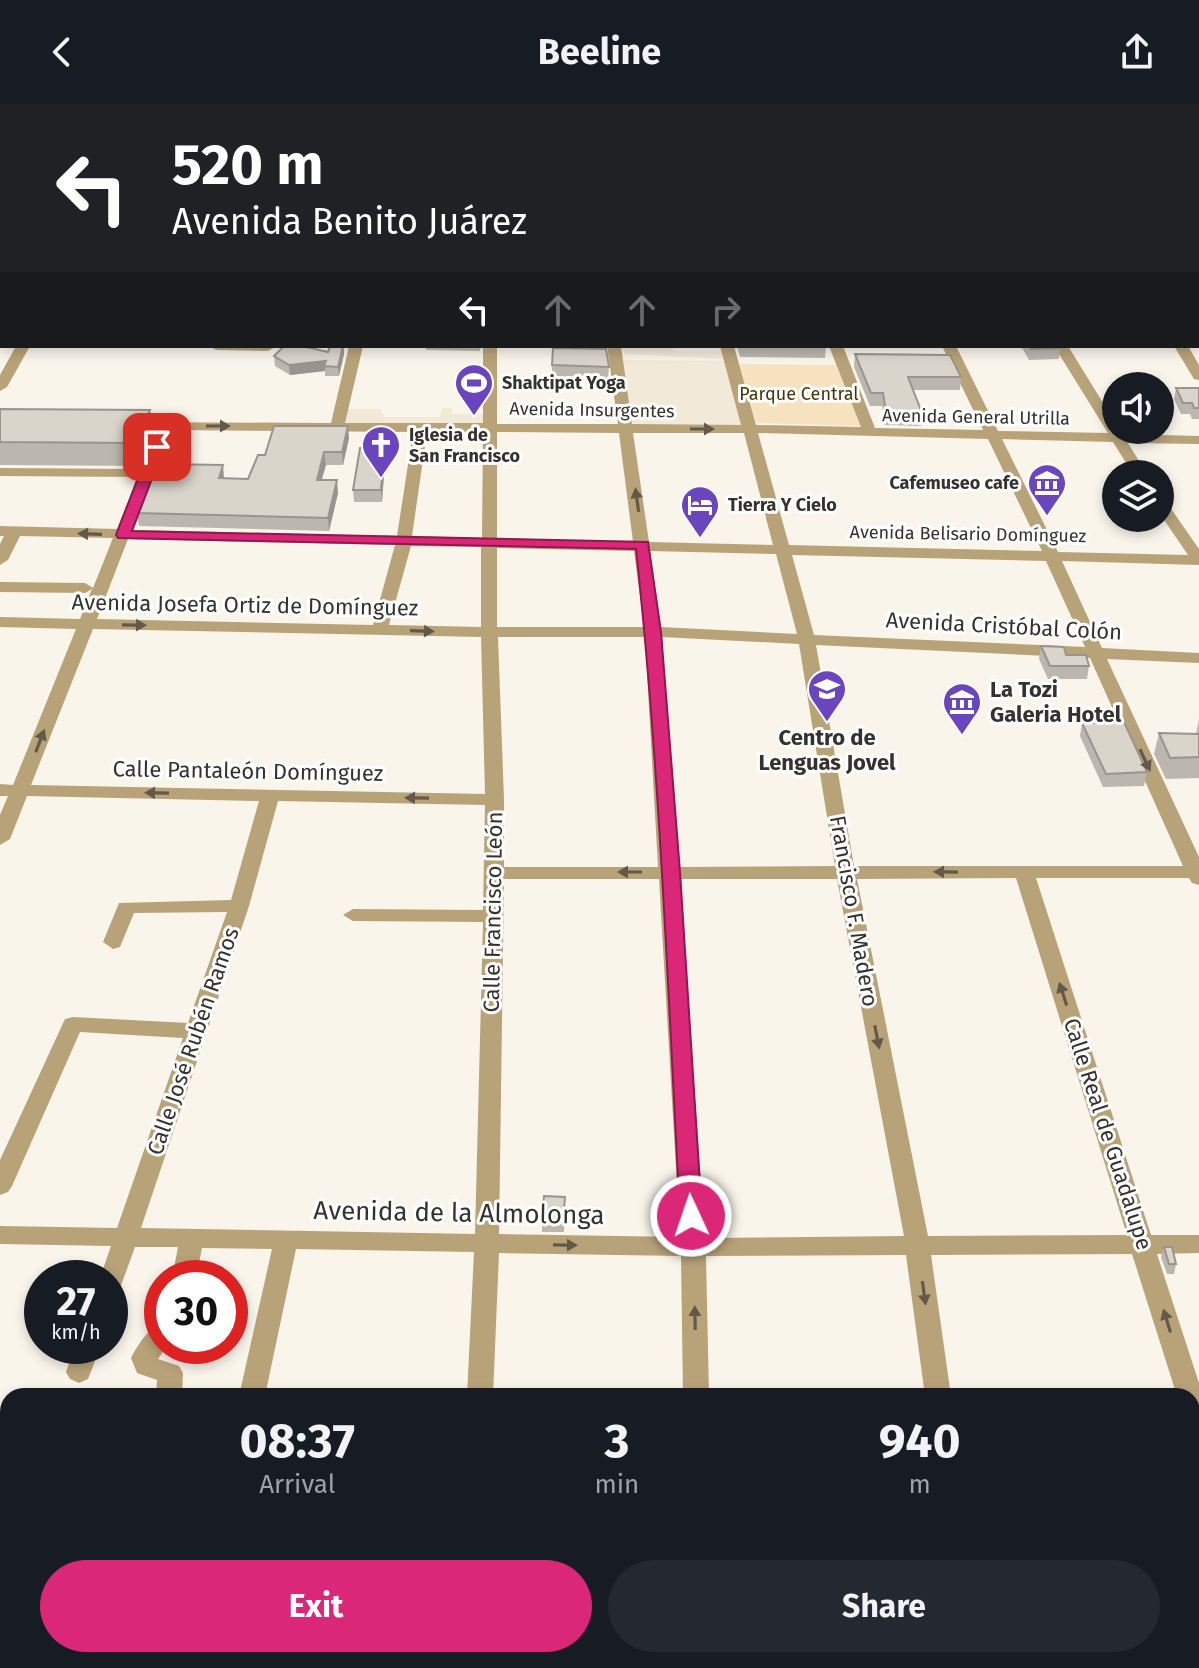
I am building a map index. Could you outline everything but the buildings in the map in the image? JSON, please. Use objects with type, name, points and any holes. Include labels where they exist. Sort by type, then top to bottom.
[{"type":"street","points":[[0,387],[22,348]]},
{"type":"street","points":[[337,427],[356,348]]},
{"type":"street","name":"Calle Francisco León","points":[[480,1388],[487,1244],[495,800],[489,632],[492,543],[490,348]]},
{"type":"street","points":[[614,348],[628,429],[653,632],[693,1247],[696,1388]]},
{"type":"street","name":"Francisco F. Madero","points":[[728,348],[807,640],[845,870],[917,1243],[937,1388]]},
{"type":"street","points":[[837,348],[870,433]]},
{"type":"street","points":[[493,873],[845,870],[1198,874],[1052,556],[950,348]]},
{"type":"street","points":[[1062,348],[1102,415]]},
{"type":"street","points":[[1182,348],[1199,376]]},
{"type":"street","name":"Avenida Insurgentes","points":[[116,426],[751,429]]},
{"type":"street","points":[[0,839],[166,426]]},
{"type":"street","points":[[380,629],[404,541],[421,427]]},
{"type":"street","name":"Avenida General Utrilla","points":[[751,429],[1102,438]]},
{"type":"street","name":"Avenida General Utrilla","points":[[1174,439],[1199,440]]},
{"type":"street","points":[[0,472],[147,473]]},
{"type":"street","points":[[1174,523],[1199,560]]},
{"type":"street","points":[[0,560],[7,531]]},
{"type":"street","name":"Avenida Belisario Domínguez","points":[[7,531],[1199,560]]},
{"type":"street","points":[[0,587],[85,588]]},
{"type":"street","name":"Avenida Josefa Ortiz de Domínguez","points":[[0,622],[489,632],[653,632]]},
{"type":"street","name":"Avenida Cristóbal Colón","points":[[653,632],[1199,658]]},
{"type":"street","name":"Calle Pantaleón Domínguez","points":[[0,790],[495,800]]},
{"type":"street","name":"Calle José Rubén Ramos","points":[[118,1260],[239,906],[270,795]]},
{"type":"street","name":"Calle Real de Guadalupe","points":[[1024,873],[1144,1242],[1188,1388]]},
{"type":"street","points":[[113,942],[126,907],[239,906]]},
{"type":"street","points":[[353,915],[492,916]]},
{"type":"street","points":[[0,1186],[73,1024],[197,1031]]},
{"type":"street","name":"Avenida de la Almolonga","points":[[2,1241],[127,1235],[693,1247],[917,1243],[1199,1244]]},
{"type":"street","points":[[188,1260],[192,1238]]},
{"type":"street","points":[[254,1388],[286,1240]]},
{"type":"street","points":[[79,1372],[82,1364]]},
{"type":"street","points":[[146,1364],[170,1373],[169,1388]]},
{"type":"shaded area","points":[[622,348],[673,348],[674,351],[723,351],[724,359],[624,354]]},
{"type":"shaded area","points":[[623,360],[731,361],[744,426],[630,426]]},
{"type":"shaded area","points":[[442,408],[452,408],[452,414],[484,414],[483,424],[342,425],[346,409],[380,409],[384,417],[440,417]]},
{"type":"green space","name":"Parque Central","points":[[739,364],[840,365],[861,426],[756,423]]},
{"type":"place","name":"Shaktipat Yoga","points":[[474,417]]},
{"type":"place","name":"Iglesia de San Francisco","points":[[381,479]]},
{"type":"place","name":"Cafemuseo cafe","points":[[1047,517]]},
{"type":"place","name":"Tierra Y Cielo","points":[[700,539]]},
{"type":"place","name":"Centro de Lenguas Jovel","points":[[827,723]]},
{"type":"place","name":"La Tozi Galeria Hotel","points":[[962,736]]},
{"type":"route","points":[[157,447],[123,535],[643,545],[653,632],[671,872],[691,1216]]}]
